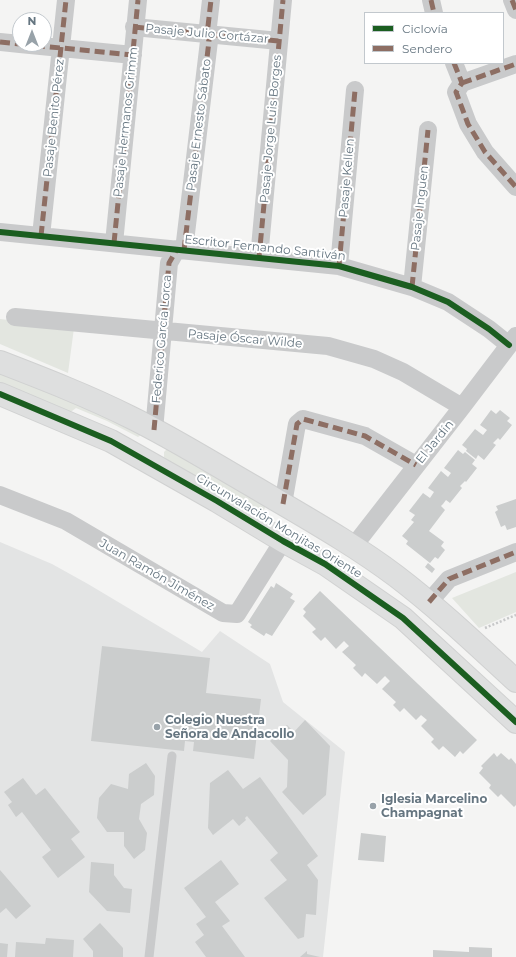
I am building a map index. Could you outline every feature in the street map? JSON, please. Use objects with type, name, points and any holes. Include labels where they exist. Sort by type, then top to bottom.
[{"type":"street","name":"Pasaje Benito Pérez","points":[[41,236],[66,0]]},
{"type":"street","name":"Pasaje Hermanos Grimm","points":[[114,243],[133,55],[134,27],[138,0]]},
{"type":"street","name":"Pasaje Ernesto Sábato","points":[[180,250],[209,41],[207,35],[211,0]]},
{"type":"street","name":"Pasaje Jorge Luis Borges","points":[[259,258],[283,0]]},
{"type":"street","points":[[431,0],[434,12]]},
{"type":"street","points":[[512,0],[516,10]]},
{"type":"street","name":"Pasaje Julio Cortázar","points":[[134,27],[207,35],[279,40]]},
{"type":"street","points":[[0,42],[12,43]]},
{"type":"street","points":[[52,47],[133,55]]},
{"type":"street","points":[[454,64],[462,83]]},
{"type":"street","points":[[516,64],[462,83],[456,92],[468,124],[485,152],[516,187]]},
{"type":"street","name":"Pasaje Kellen","points":[[339,266],[355,90]]},
{"type":"street","name":"Pasaje Inguen","points":[[412,287],[428,130]]},
{"type":"street","name":"Escritor Fernando Santiván","points":[[0,232],[339,266],[412,287],[448,302],[489,329],[512,341]]},
{"type":"street","name":"Federico García Lorca","points":[[154,430],[169,263],[180,250]]},
{"type":"street","name":"Pasaje Óscar Wilde","points":[[15,317],[328,346],[374,359],[403,372],[462,407]]},
{"type":"street","name":"El Jardín","points":[[353,547],[512,341]]},
{"type":"street","name":"Circunvalación Monjitas Oriente","points":[[0,362],[89,397],[132,417],[283,504],[353,547],[429,602],[516,681]]},
{"type":"street","name":"Circunvalación Monjitas Oriente","points":[[0,394],[111,441],[325,564],[403,618],[516,722]]},
{"type":"street","points":[[283,504],[297,424],[303,419],[365,436],[416,465]]},
{"type":"street","points":[[111,441],[149,449],[152,444],[154,430]]},
{"type":"street","name":"Juan Ramón Jiménez","points":[[0,495],[66,521],[223,613],[237,614],[283,541]]},
{"type":"street","points":[[429,602],[449,579],[516,552]]},
{"type":"lane","points":[[149,957],[172,756]]},
{"type":"path","points":[[481,630],[516,615]]},
{"type":"shaded area","points":[[0,319],[74,328],[68,373],[0,344]]},
{"type":"shaded area","points":[[0,370],[118,418],[142,434],[138,437],[107,421],[76,408],[68,412],[0,384]]},
{"type":"shaded area","points":[[168,448],[267,504],[260,517],[166,461],[164,452]]},
{"type":"shaded area","name":"Colegio Nuestra Señora de Andacollo","points":[[0,542],[52,564],[202,652],[220,631],[270,664],[283,702],[345,752],[323,957],[0,957]]},
{"type":"shaded area","points":[[516,572],[516,612],[479,628],[452,598]]},
{"type":"building","points":[[491,410],[496,414],[500,410],[510,418],[507,421],[512,425],[500,440],[498,438],[493,443],[496,445],[484,460],[478,455],[476,459],[466,451],[467,449],[462,445],[475,429],[483,435],[487,430],[480,425]]},
{"type":"building","points":[[458,450],[463,454],[465,452],[475,460],[472,464],[477,468],[466,482],[465,481],[460,486],[462,488],[450,503],[446,500],[441,506],[445,510],[429,531],[444,542],[441,546],[445,550],[438,559],[435,557],[430,563],[406,544],[408,541],[402,536],[414,522],[411,520],[415,515],[409,511],[423,493],[430,498],[434,492],[428,488],[441,471],[448,477],[451,473],[444,468]]},
{"type":"building","points":[[516,499],[516,527],[507,530],[505,525],[501,527],[495,512],[498,510],[496,506]]},
{"type":"building","points":[[428,563],[435,569],[432,573],[425,567]]},
{"type":"building","points":[[276,583],[293,594],[290,598],[295,601],[272,636],[266,633],[264,636],[250,627],[252,625],[248,622],[271,586],[274,588]]},
{"type":"building","points":[[320,591],[477,740],[463,754],[460,751],[455,757],[443,746],[439,750],[431,742],[434,739],[421,726],[427,720],[421,715],[416,720],[404,708],[400,712],[393,705],[396,702],[382,689],[390,681],[385,676],[377,684],[365,673],[362,677],[353,668],[356,665],[342,652],[349,646],[344,641],[336,649],[325,637],[321,641],[312,632],[316,629],[303,616],[306,612],[303,609]]},
{"type":"building","points":[[102,646],[210,658],[206,693],[261,699],[254,759],[193,751],[194,742],[185,741],[184,751],[91,741]]},
{"type":"building","points":[[305,720],[330,746],[326,795],[303,815],[282,792],[287,787],[288,760],[270,741],[287,725],[294,732]]},
{"type":"building","points":[[494,753],[497,757],[501,753],[509,760],[511,758],[516,764],[516,805],[514,807],[501,794],[498,797],[489,788],[491,785],[479,773],[483,768],[481,766]]},
{"type":"building","points":[[146,763],[155,776],[154,795],[141,804],[139,819],[147,833],[145,850],[134,859],[124,846],[124,832],[107,832],[97,818],[99,798],[111,784],[128,789],[129,774]]},
{"type":"building","points":[[228,770],[243,789],[260,777],[318,856],[307,865],[318,880],[316,915],[306,914],[304,937],[298,939],[264,898],[287,880],[270,860],[278,853],[247,816],[245,818],[246,820],[239,826],[233,819],[213,835],[208,828],[210,783]]},
{"type":"building","points":[[23,778],[36,795],[45,788],[80,832],[71,839],[85,857],[58,878],[42,857],[51,850],[22,812],[16,817],[8,805],[12,802],[4,792]]},
{"type":"building","points":[[361,833],[386,836],[384,862],[358,860]]},
{"type":"building","points":[[221,860],[239,884],[215,902],[230,921],[222,926],[245,957],[206,957],[195,942],[204,935],[196,924],[206,917],[184,888]]},
{"type":"building","points":[[91,862],[114,864],[114,875],[124,888],[132,889],[130,913],[107,911],[89,892]]},
{"type":"building","points":[[0,870],[31,906],[16,919],[6,908],[0,913]]},
{"type":"building","points":[[100,923],[123,948],[123,957],[93,957],[93,951],[83,939]]},
{"type":"building","points":[[46,938],[74,940],[73,957],[15,957],[16,942],[45,944]]},
{"type":"building","points":[[0,943],[8,944],[7,957],[0,957]]},
{"type":"building","points":[[469,947],[492,948],[492,957],[433,957],[433,950],[469,952]]},
{"type":"building","points":[[307,951],[307,954],[320,957],[300,957]]},
{"type":"marked path","points":[[41,236],[66,0]]},
{"type":"marked path","points":[[114,243],[138,0]]},
{"type":"marked path","points":[[184,250],[209,41],[207,35],[211,0]]},
{"type":"marked path","points":[[259,258],[283,0]]},
{"type":"marked path","points":[[431,0],[434,12]]},
{"type":"marked path","points":[[512,0],[516,10]]},
{"type":"marked path","points":[[134,27],[279,41]]},
{"type":"marked path","points":[[0,42],[12,43]]},
{"type":"marked path","points":[[52,47],[133,55]]},
{"type":"marked path","points":[[454,64],[462,83],[456,92],[468,124],[485,152],[516,187]]},
{"type":"marked path","points":[[462,83],[516,64]]},
{"type":"marked path","points":[[339,266],[355,90]]},
{"type":"marked path","points":[[412,287],[428,130]]},
{"type":"marked path","points":[[154,430],[169,263],[177,249]]},
{"type":"marked path","points":[[283,504],[297,424],[303,419],[365,436],[416,465]]},
{"type":"marked path","points":[[429,602],[449,579],[516,552]]},
{"type":"cycle path","points":[[0,232],[339,266],[412,287],[448,302],[489,329],[509,345]]},
{"type":"cycle path","points":[[0,394],[111,441],[325,564],[403,618],[516,722]]},
{"type":"place","name":"Colegio Nuestra Señora de Andacollo","points":[[157,727]]},
{"type":"place","name":"Iglesia Marcelino Champagnat","points":[[373,806]]}]
